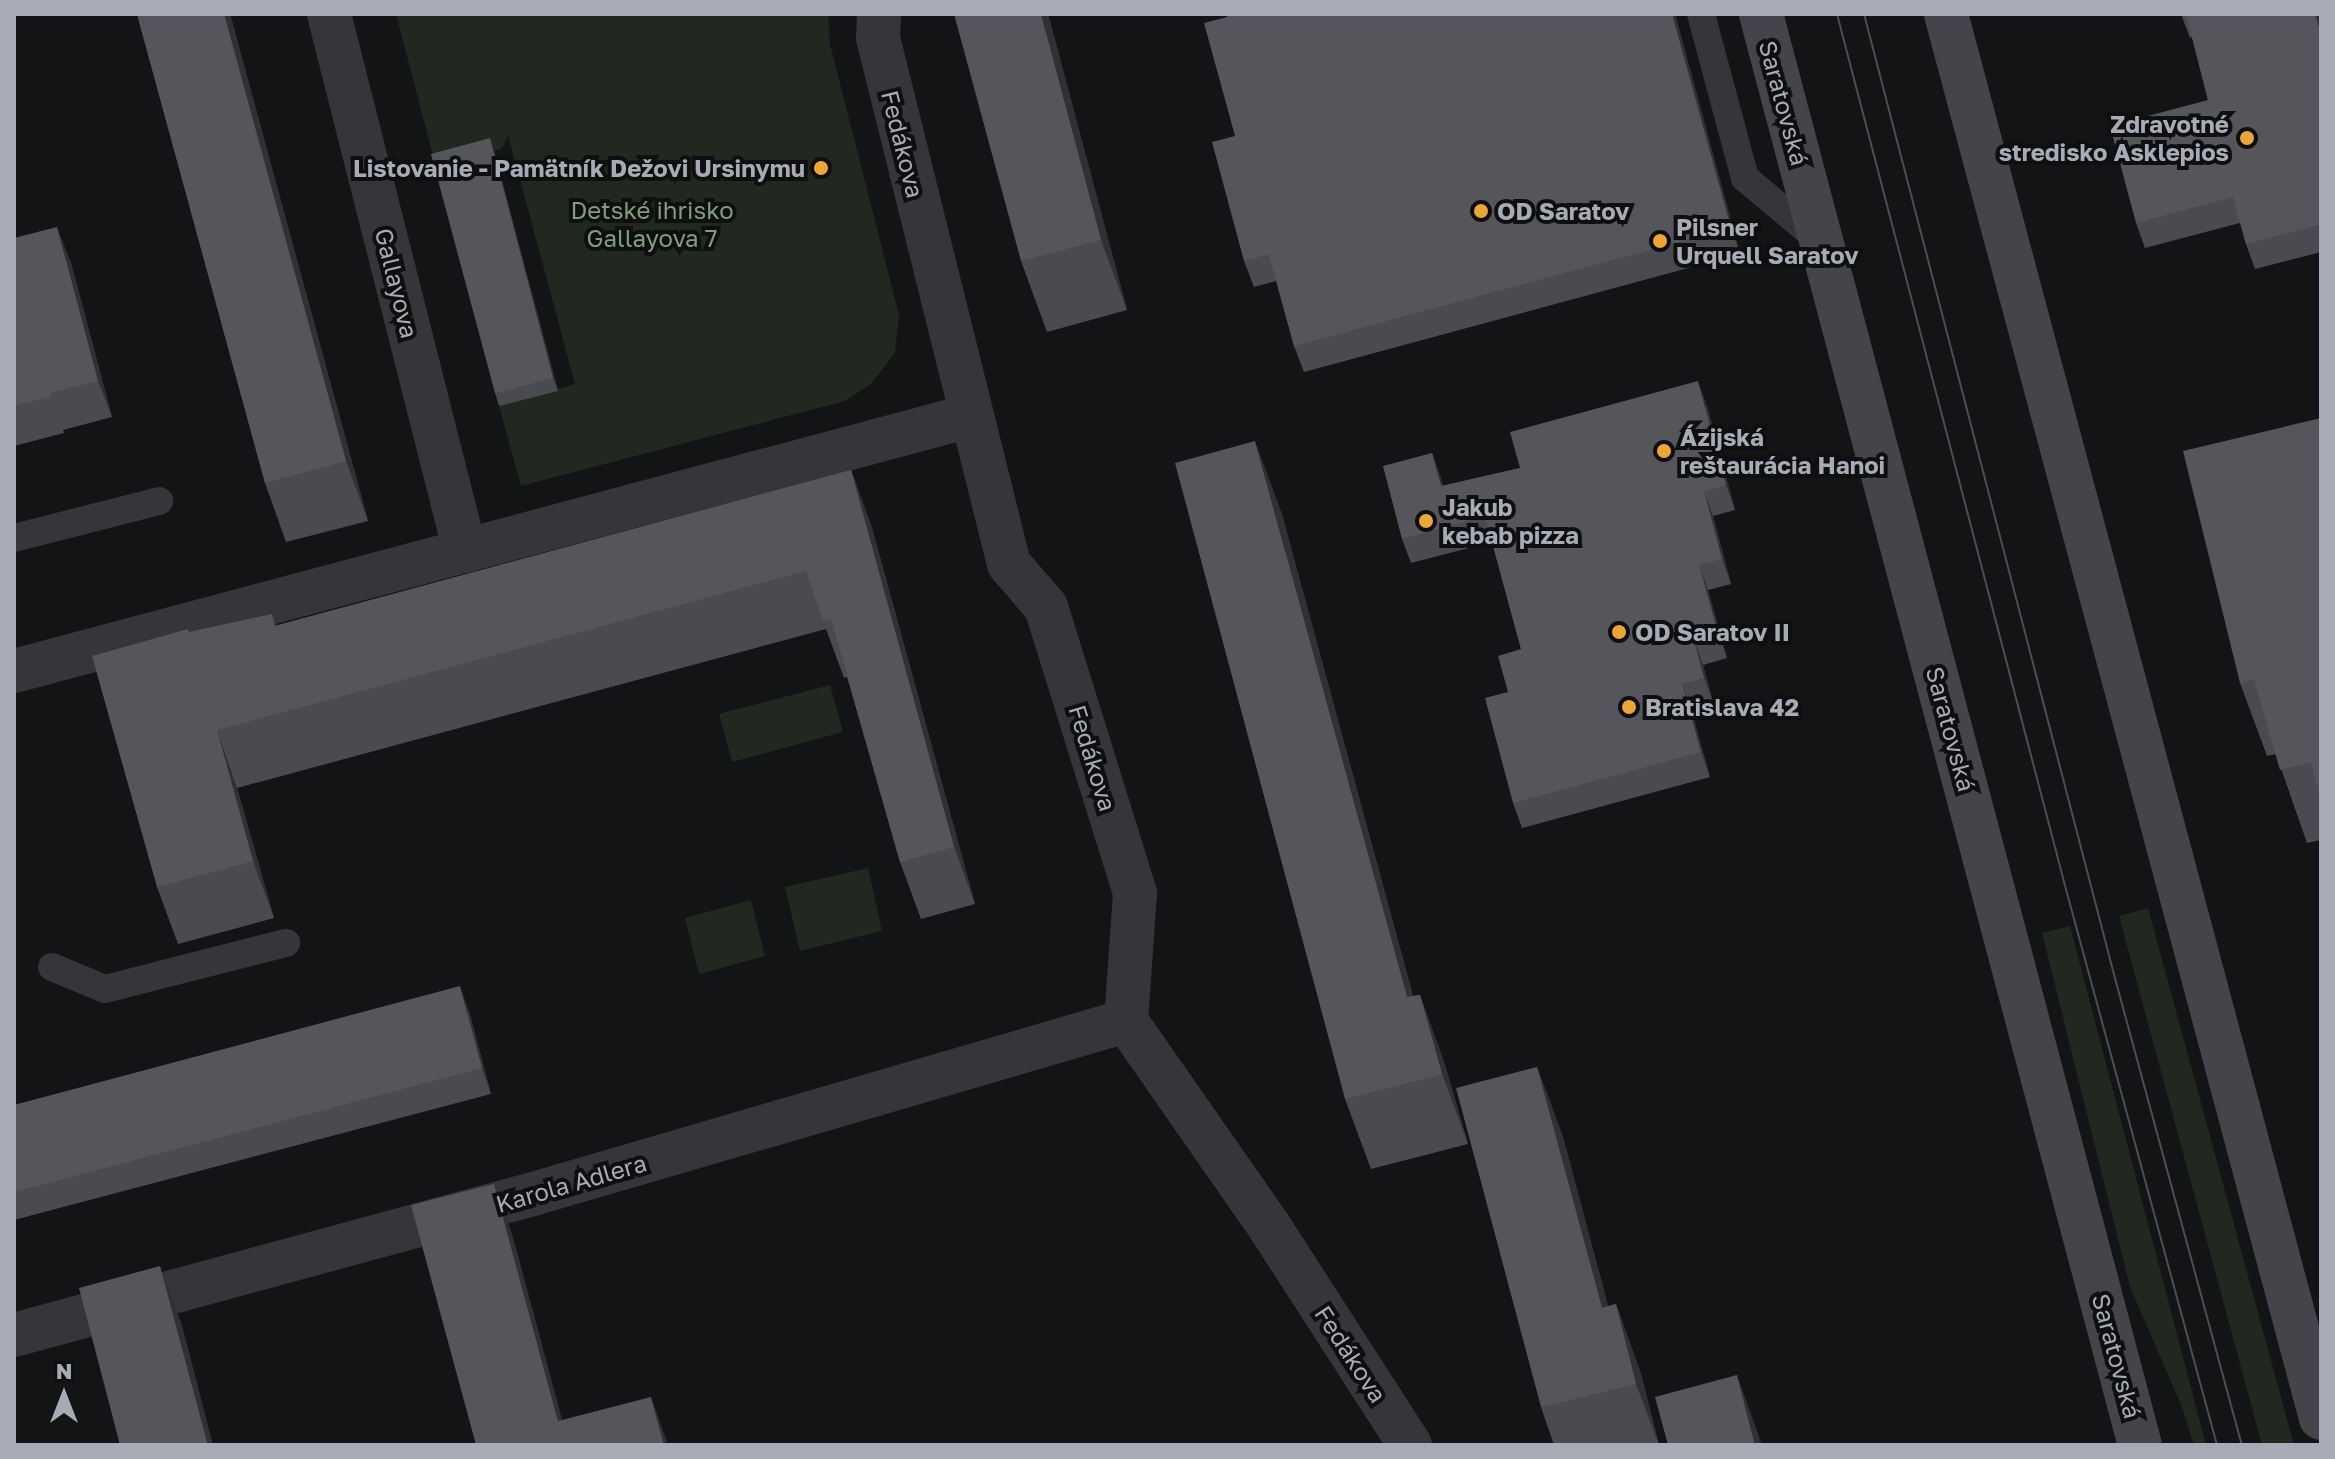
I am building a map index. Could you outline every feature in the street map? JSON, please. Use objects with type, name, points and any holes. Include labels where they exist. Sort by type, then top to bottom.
[{"type":"main road","name":"Saratovská","points":[[1761,14],[2140,1445]]},
{"type":"main road","points":[[1946,14],[2321,1418]]},
{"type":"street","name":"Gallayova","points":[[329,14],[465,551]]},
{"type":"street","name":"Fedákova","points":[[879,14],[878,38],[1009,564],[1046,607],[1135,893],[1126,1021],[1269,1226],[1410,1445]]},
{"type":"street","points":[[14,671],[970,416]]},
{"type":"street","name":"Karola Adlera","points":[[14,1335],[533,1194],[1126,1021]]},
{"type":"lane","points":[[1701,14],[1745,178],[1822,243]]},
{"type":"lane","points":[[14,538],[159,501]]},
{"type":"lane","points":[[52,967],[105,989],[286,943]]},
{"type":"green space","name":"Detské ihrisko Gallayova 7","points":[[396,14],[828,14],[830,44],[899,315],[895,353],[871,384],[845,401],[521,486],[499,406],[575,384],[508,135],[502,149],[436,167]]},
{"type":"green space","points":[[830,685],[843,732],[732,762],[719,714]]},
{"type":"green space","points":[[868,868],[882,931],[800,951],[785,887]]},
{"type":"green space","points":[[751,900],[765,956],[699,974],[685,918]]},
{"type":"green space","points":[[2148,908],[2294,1445],[2262,1445],[2119,916]]},
{"type":"green space","points":[[2070,926],[2206,1445],[2194,1445],[2182,1407],[2130,1287],[2042,933]]},
{"type":"building","points":[[137,14],[224,14],[346,461],[265,483]]},
{"type":"building","points":[[954,14],[1041,14],[1101,240],[1021,261]]},
{"type":"building","name":"OD Saratov","points":[[1226,14],[1672,14],[1731,228],[1294,346],[1269,254],[1244,261],[1212,142],[1235,136],[1204,23],[1227,17]]},
{"type":"building","name":"Zdravotné stredisko Asklepios","points":[[2186,14],[2315,14],[2321,35],[2321,224],[2246,244],[2233,197],[2136,223],[2110,126],[2208,100]]},
{"type":"building","points":[[490,138],[553,378],[495,393],[431,154]]},
{"type":"building","points":[[57,227],[98,381],[14,406],[14,238]]},
{"type":"building","name":"OD Saratov II","points":[[1698,381],[1726,485],[1704,491],[1722,559],[1699,565],[1718,633],[1694,640],[1704,678],[1682,684],[1701,752],[1513,803],[1485,698],[1508,692],[1498,656],[1521,649],[1485,516],[1402,539],[1383,466],[1432,453],[1441,486],[1520,468],[1510,432]]},
{"type":"building","points":[[2321,418],[2321,799],[2311,762],[2280,770],[2254,679],[2240,683],[2183,451]]},
{"type":"building","points":[[1255,441],[1407,997],[1420,995],[1442,1074],[1345,1099],[1175,463]]},
{"type":"building","points":[[851,470],[954,847],[900,862],[831,618],[823,621],[806,571],[217,730],[253,861],[157,887],[92,656],[188,629],[189,632],[272,614],[274,626]]},
{"type":"building","points":[[460,986],[482,1068],[14,1192],[14,1105]]},
{"type":"building","points":[[1537,1067],[1602,1308],[1616,1304],[1636,1384],[1541,1407],[1456,1088]]},
{"type":"building","points":[[494,1184],[558,1421],[651,1397],[664,1445],[476,1445],[411,1205]]},
{"type":"building","points":[[160,1266],[208,1445],[120,1445],[79,1288]]},
{"type":"building","points":[[1737,1375],[1755,1445],[1668,1445],[1655,1397]]},
{"type":"tram line","points":[[1837,14],[2064,882],[2217,1445]]},
{"type":"tram line","points":[[1864,14],[2116,982],[2242,1445]]},
{"type":"place","name":"Zdravotné stredisko Asklepios","points":[[2247,138]]},
{"type":"place","name":"Listovanie - Pamätník Dežovi Ursinymu","points":[[821,168]]},
{"type":"place","name":"OD Saratov","points":[[1481,211]]},
{"type":"place","name":"Pilsner Urquell Saratov","points":[[1660,241]]},
{"type":"place","name":"Ázijská reštaurácia Hanoi","points":[[1664,451]]},
{"type":"place","name":"Jakub kebab pizza","points":[[1426,521]]},
{"type":"place","name":"OD Saratov II","points":[[1619,632]]},
{"type":"place","name":"Bratislava 42","points":[[1629,707]]}]
